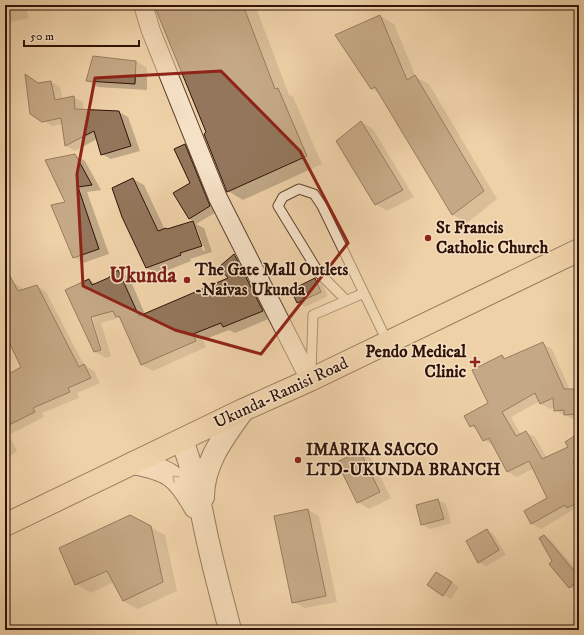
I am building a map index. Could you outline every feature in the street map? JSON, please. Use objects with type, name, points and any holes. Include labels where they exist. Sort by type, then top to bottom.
[{"type":"highway","name":"Ukunda-Ramisi Road","points":[[5,525],[244,410],[388,343],[579,250]]},
{"type":"main road","points":[[204,522],[203,485],[207,470],[213,455],[244,410]]},
{"type":"main road","points":[[182,440],[197,488],[230,630]]},
{"type":"main road","points":[[133,463],[156,468],[171,474],[187,493],[204,522]]},
{"type":"street","points":[[143,5],[151,31],[218,198],[310,380]]},
{"type":"lane","points":[[346,300],[319,273],[278,206],[283,197],[299,188],[314,194],[322,206],[388,343]]},
{"type":"lane","points":[[310,380],[313,315],[364,293]]},
{"type":"highlighted area","points":[[221,71],[300,151],[348,243],[261,354],[175,330],[83,286],[77,174],[95,78]]},
{"type":"building","points":[[154,5],[243,5],[275,89],[278,88],[307,156],[227,192],[204,134],[206,132]]},
{"type":"building","points":[[380,15],[407,80],[415,75],[484,191],[452,215],[375,87],[371,89],[335,35]]},
{"type":"building","points":[[93,56],[136,61],[135,84],[86,81]]},
{"type":"building","points":[[25,74],[38,83],[51,81],[55,100],[74,96],[75,109],[119,111],[131,146],[101,155],[94,131],[65,146],[61,118],[42,122],[30,114]]},
{"type":"building","points":[[361,121],[403,190],[375,205],[336,141]]},
{"type":"building","points":[[185,144],[210,206],[189,219],[173,193],[190,183],[174,149]]},
{"type":"building","points":[[75,154],[92,185],[78,187],[99,249],[73,258],[51,205],[65,202],[45,160]]},
{"type":"building","points":[[133,178],[158,231],[193,221],[202,246],[180,253],[181,255],[146,268],[122,217],[112,188]]},
{"type":"building","points":[[234,254],[263,311],[223,327],[221,323],[193,334],[196,341],[141,365],[119,316],[116,317],[113,311],[91,317],[101,350],[94,352],[65,290],[89,279],[92,285],[108,278],[118,270],[139,316],[228,278],[219,267]]},
{"type":"building","points":[[5,267],[18,291],[37,285],[79,367],[84,364],[91,378],[68,388],[70,392],[33,408],[35,412],[5,427],[5,376],[21,367],[5,334]]},
{"type":"building","points":[[315,278],[321,292],[297,303],[291,290]]},
{"type":"building","points":[[543,342],[564,389],[579,389],[579,414],[564,415],[564,410],[554,411],[553,398],[540,404],[535,393],[502,412],[516,436],[526,431],[542,459],[568,447],[565,442],[579,433],[579,465],[576,461],[573,463],[579,475],[579,502],[567,508],[565,505],[531,524],[524,511],[547,498],[529,461],[507,472],[489,438],[483,441],[474,425],[470,427],[464,416],[488,403],[472,370],[502,355],[504,359]]},
{"type":"building","points":[[360,451],[380,492],[357,503],[337,462]]},
{"type":"building","points":[[438,499],[444,519],[421,525],[416,505]]},
{"type":"building","points":[[308,509],[326,596],[292,603],[274,516]]},
{"type":"building","points":[[130,515],[151,526],[163,582],[123,601],[107,571],[75,585],[59,548]]},
{"type":"building","points":[[487,529],[499,550],[478,563],[466,541]]},
{"type":"building","points":[[544,535],[579,577],[579,580],[569,588],[549,564],[552,561],[539,538]]},
{"type":"building","points":[[436,572],[452,582],[443,596],[427,585]]},
{"type":"place","name":"St Francis Catholic Church","points":[[428,238]]},
{"type":"place","name":"The Gate Mall Outlets -Naivas Ukunda","points":[[187,280]]},
{"type":"place","name":"Pendo Medical Clinic","points":[[475,362]]},
{"type":"place","name":"IMARIKA SACCO LTD-UKUNDA BRANCH","points":[[298,460]]},
{"type":"district","name":"Ukunda","points":[[143,276]]}]
